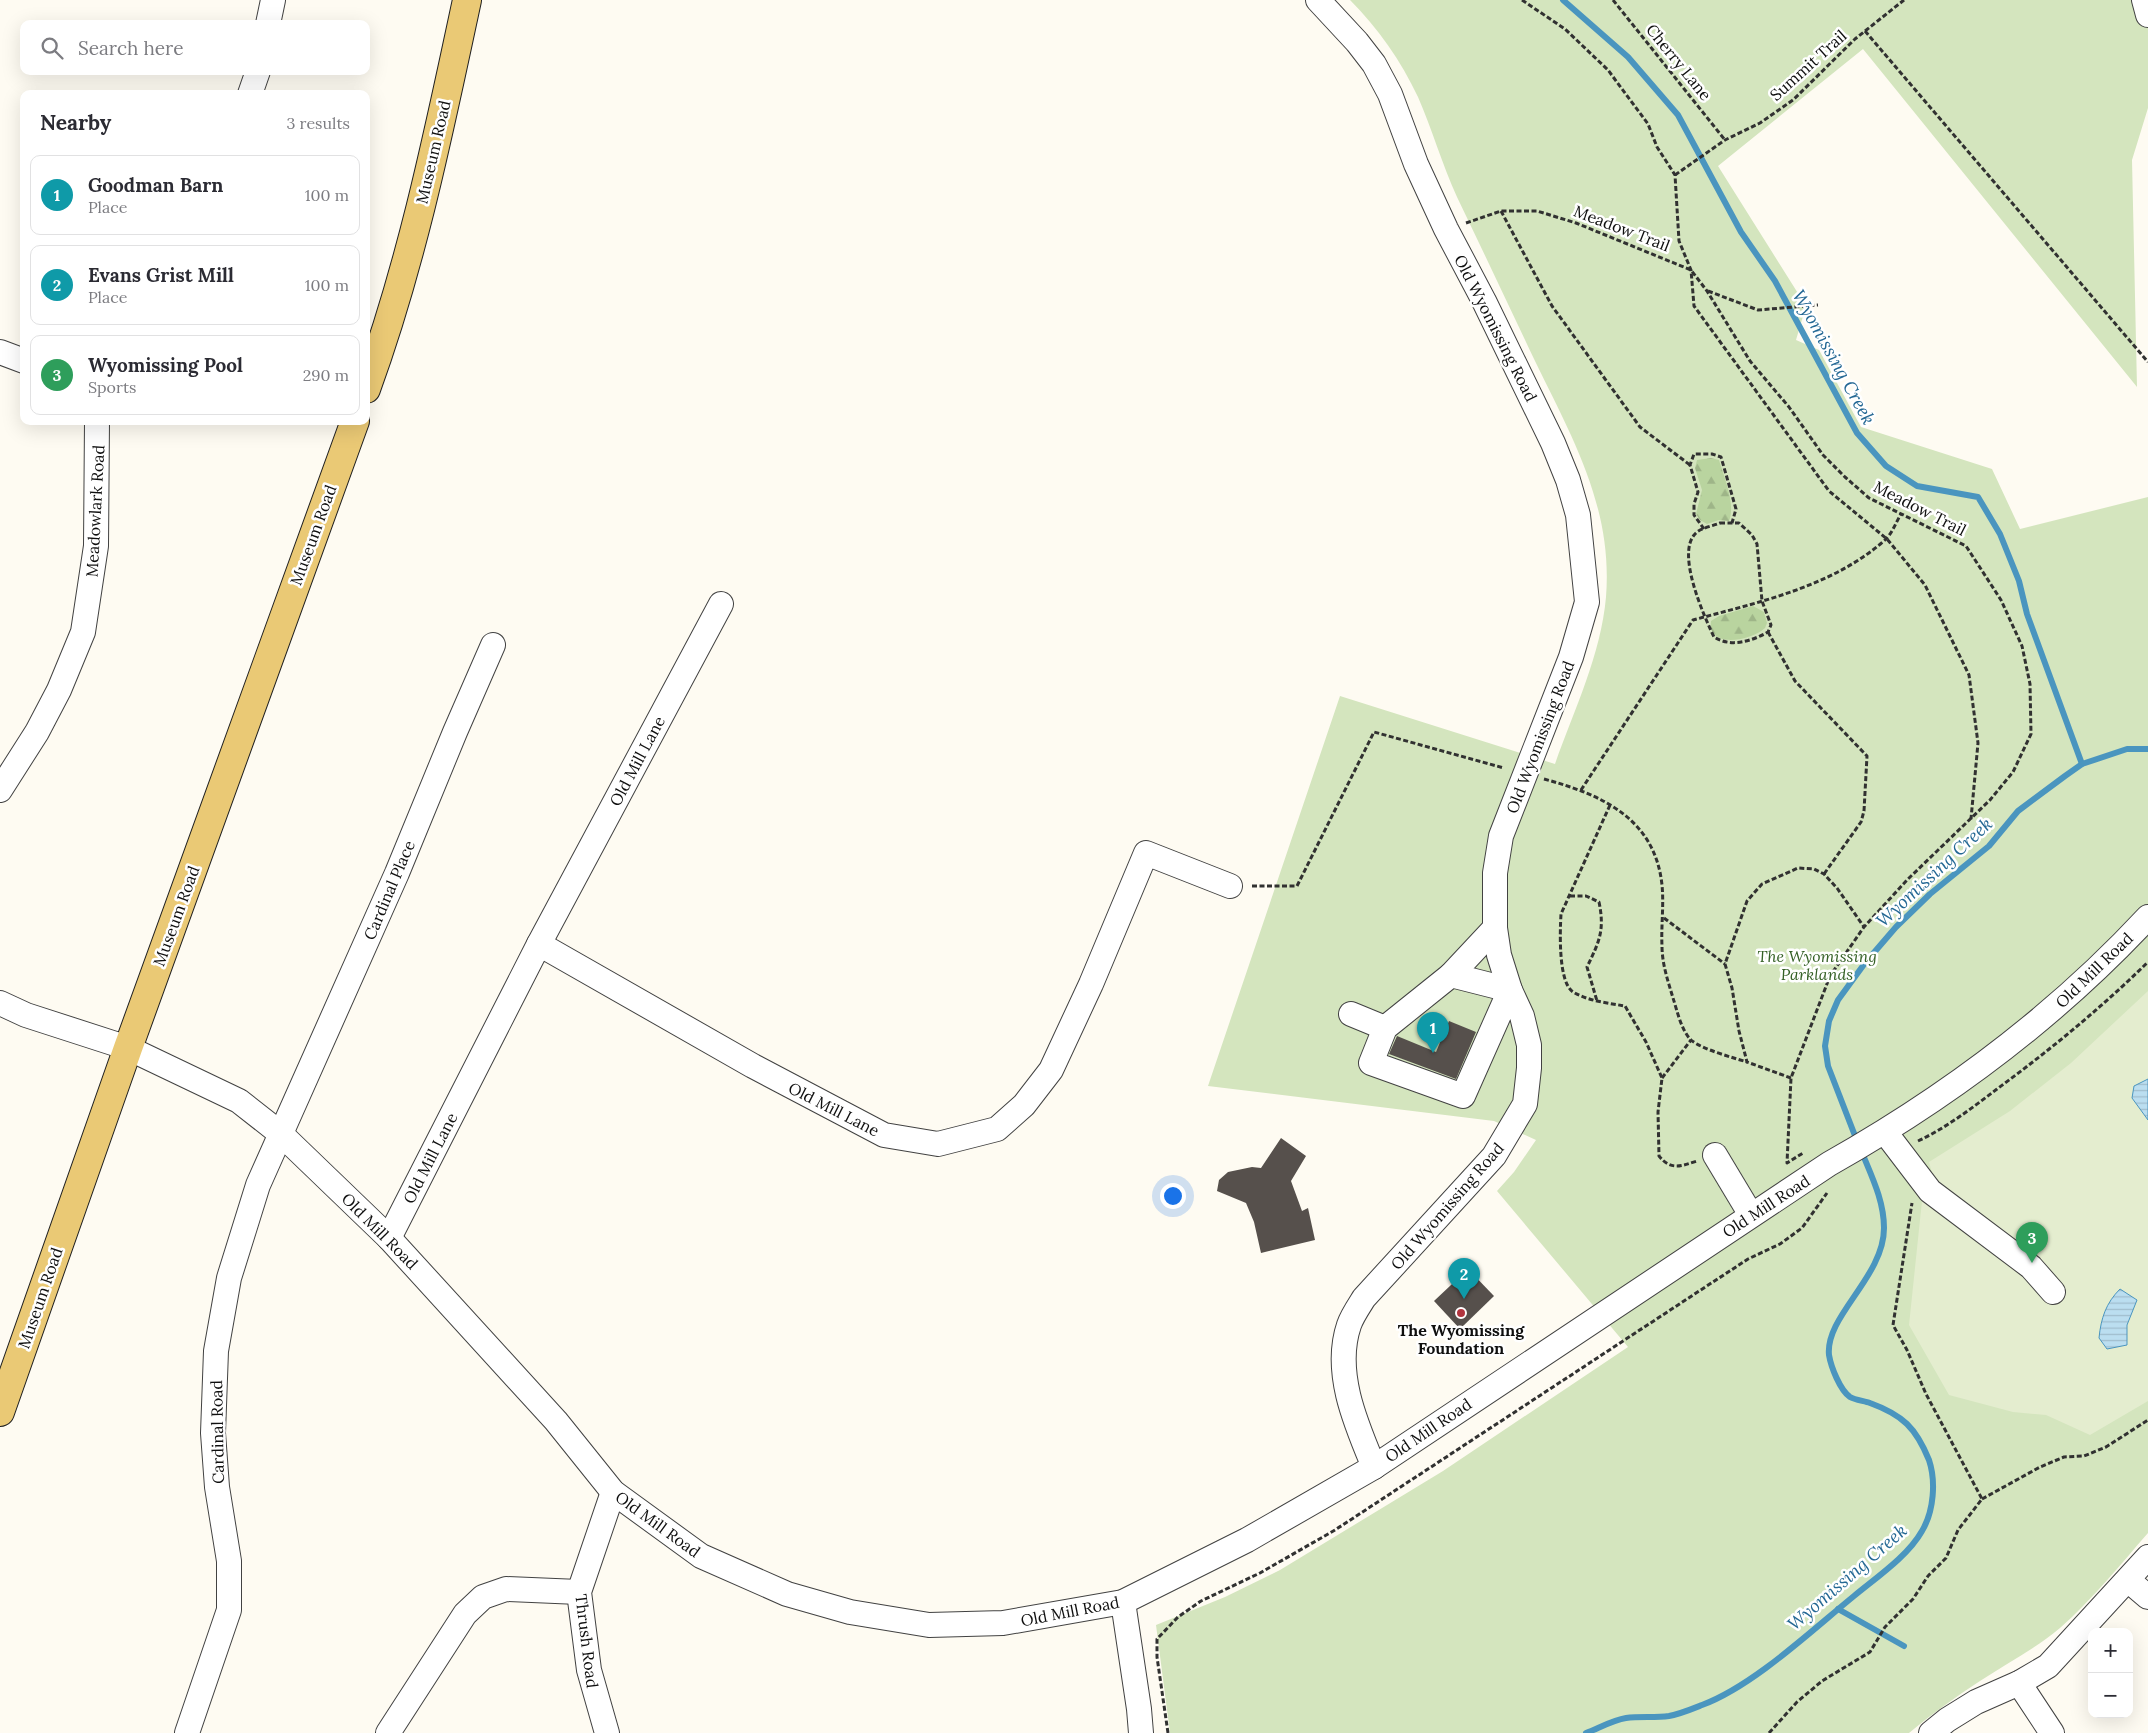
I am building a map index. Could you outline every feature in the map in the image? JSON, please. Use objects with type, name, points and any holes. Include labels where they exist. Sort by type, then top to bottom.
[{"type":"main road","name":"Museum Road","points":[[370,377],[389,322],[418,217],[467,0]]},
{"type":"main road","name":"Museum Road","points":[[0,1412],[128,1048],[354,425]]},
{"type":"street","points":[[269,20],[274,0]]},
{"type":"street","name":"Old Wyomissing Road","points":[[1318,0],[1358,42],[1374,64],[1390,94],[1416,164],[1446,229],[1484,301],[1553,443],[1568,480],[1578,515],[1587,602],[1571,657],[1501,836],[1494,896],[1495,928],[1499,954],[1510,990],[1522,1016],[1529,1045],[1529,1068],[1525,1104],[1494,1156],[1364,1298],[1349,1325],[1344,1359],[1347,1386],[1355,1419],[1374,1466]]},
{"type":"street","points":[[2144,0],[2148,15]]},
{"type":"street","points":[[251,90],[257,75]]},
{"type":"street","points":[[0,352],[20,360]]},
{"type":"street","name":"Meadowlark Road","points":[[0,790],[37,732],[59,690],[83,632],[96,546],[97,425]]},
{"type":"street","name":"Old Mill Lane","points":[[390,1238],[539,944],[721,604]]},
{"type":"street","name":"Cardinal Place","points":[[281,1134],[397,873],[493,645]]},
{"type":"street","name":"Old Mill Lane","points":[[539,944],[753,1066],[884,1135],[938,1144],[997,1128],[1024,1105],[1051,1070],[1091,984],[1146,853],[1230,886]]},
{"type":"street","name":"Old Mill Road","points":[[0,1003],[26,1015],[128,1048],[239,1102],[281,1134],[390,1238],[556,1421],[613,1492],[701,1556],[787,1594],[850,1612],[930,1625],[1003,1623],[1123,1602],[1247,1540],[1374,1466],[1829,1164],[1881,1134],[1996,1054],[2078,987],[2148,917]]},
{"type":"street","points":[[1452,975],[1510,990],[1463,1096],[1371,1063],[1385,1028],[1452,975],[1495,928]]},
{"type":"street","points":[[1351,1014],[1385,1028]]},
{"type":"street","name":"Cardinal Road","points":[[187,1733],[229,1610],[229,1561],[217,1487],[213,1433],[216,1351],[221,1315],[229,1278],[246,1220],[258,1185],[281,1134]]},
{"type":"street","points":[[1881,1134],[1930,1191],[2031,1266],[2053,1292]]},
{"type":"street","points":[[1715,1155],[1752,1215]]},
{"type":"street","name":"Thrush Road","points":[[607,1733],[589,1670],[579,1592],[613,1492]]},
{"type":"street","points":[[1931,1733],[1947,1720],[1976,1702],[2019,1683],[2048,1666],[2148,1557]]},
{"type":"street","points":[[2128,1580],[2148,1597]]},
{"type":"street","points":[[388,1733],[465,1614],[483,1596],[506,1589],[579,1592]]},
{"type":"street","points":[[1123,1602],[1139,1709],[1140,1733]]},
{"type":"street","points":[[2019,1683],[2052,1733]]},
{"type":"path","points":[[1522,0],[1565,29],[1608,70],[1648,124],[1657,148],[1675,175],[1679,241],[1690,270],[1694,306],[1829,491],[1887,539],[1925,585],[1969,675],[1978,742],[1971,819]]},
{"type":"path","name":"Cherry Lane","points":[[1613,0],[1725,140]]},
{"type":"path","name":"Summit Trail","points":[[1675,175],[1725,140],[1760,123],[1793,100],[1864,32],[1904,0]]},
{"type":"path","points":[[1864,32],[2148,362]]},
{"type":"path","name":"Meadow Trail","points":[[1446,229],[1502,211],[1537,211],[1576,223],[1690,270],[1707,291],[1750,361],[1789,407],[1823,455],[1869,498],[1966,546],[2000,600],[2022,646],[2030,684],[2031,734],[2013,772],[1971,819],[1908,879],[1864,927],[1830,976],[1791,1078],[1787,1163],[1807,1150]]},
{"type":"path","points":[[1502,211],[1552,306],[1640,427],[1690,465],[1698,492],[1694,504],[1694,516],[1704,529]]},
{"type":"path","points":[[1707,291],[1758,310],[1818,305]]},
{"type":"path","points":[[1690,465],[1694,454],[1712,454],[1720,457],[1736,509],[1732,523]]},
{"type":"path","points":[[1581,790],[1693,620],[1801,590],[1856,560],[1887,539],[1901,514]]},
{"type":"path","points":[[1720,523],[1732,523],[1739,523],[1747,530],[1757,544],[1762,601],[1770,618],[1771,625],[1768,632],[1748,641],[1726,643],[1714,637],[1705,617],[1688,560],[1692,539],[1696,533],[1720,523]]},
{"type":"path","points":[[1768,632],[1795,681],[1868,756],[1864,811],[1861,822],[1824,874]]},
{"type":"path","points":[[1230,886],[1297,886],[1374,732],[1581,790],[1622,812],[1641,830],[1654,849],[1662,884],[1662,947],[1666,974],[1678,1015],[1691,1040],[1724,1056],[1791,1078]]},
{"type":"path","points":[[1610,806],[1562,914],[1560,934],[1563,971],[1571,990],[1597,1001],[1625,1006],[1646,1042],[1662,1078]]},
{"type":"path","points":[[1724,964],[1746,901],[1762,884],[1798,868],[1814,869],[1824,874],[1837,888],[1864,927]]},
{"type":"path","points":[[1570,896],[1586,896],[1599,902],[1603,918],[1602,936],[1587,967],[1597,1001]]},
{"type":"path","points":[[1663,917],[1724,964],[1732,988],[1739,1031],[1747,1062]]},
{"type":"path","points":[[1915,1143],[1933,1134],[2049,1051],[2148,962]]},
{"type":"path","points":[[1691,1040],[1662,1078],[1658,1112],[1659,1156],[1669,1166],[1674,1168],[1715,1155]]},
{"type":"path","points":[[1917,1177],[1893,1325],[1907,1350],[1934,1410],[1982,1499]]},
{"type":"path","points":[[1168,1733],[1157,1657],[1157,1639],[1178,1617],[1201,1601],[1260,1573],[1335,1530],[1748,1259],[1780,1244],[1802,1228],[1830,1191]]},
{"type":"path","points":[[1769,1733],[1797,1702],[1822,1681],[1841,1672],[1870,1652],[1885,1628],[1913,1600],[1928,1576],[1946,1558],[1958,1530],[1982,1499],[2040,1467],[2064,1457],[2084,1456],[2106,1447],[2148,1420]]},
{"type":"green space","name":"The Wyomissing Parklands","points":[[1350,0],[2144,0],[2148,15],[2148,108],[2132,160],[2137,387],[1863,49],[1718,166],[1806,306],[1796,340],[1819,350],[1861,427],[1992,469],[2020,529],[2148,497],[2148,1533],[2095,1594],[2060,1628],[1962,1693],[1909,1733],[1170,1733],[1156,1625],[1225,1597],[1280,1570],[1443,1471],[1628,1347],[1497,1191],[1514,1172],[1536,1140],[1494,1121],[1208,1086],[1340,696],[1555,764],[1593,661],[1599,640],[1606,597],[1607,565],[1603,534],[1597,504],[1576,446],[1457,197],[1418,97],[1396,58],[1379,34]]},
{"type":"green space","points":[[1711,458],[1719,460],[1729,491],[1731,514],[1729,521],[1719,520],[1707,524],[1700,520],[1696,514],[1702,490],[1695,468],[1697,460]]},
{"type":"green space","points":[[1753,606],[1764,612],[1767,623],[1765,628],[1742,639],[1723,639],[1716,636],[1712,630],[1711,621],[1719,616]]},
{"type":"green space","points":[[2148,991],[2148,1401],[2090,1435],[2046,1415],[2013,1412],[1949,1395],[1909,1325],[1922,1201],[1935,1184],[1929,1162],[2010,1111],[2071,1063]]},
{"type":"water","points":[[2148,1079],[2148,1120],[2132,1098],[2134,1086]]},
{"type":"water","points":[[2120,1289],[2137,1300],[2127,1325],[2127,1345],[2107,1349],[2099,1338],[2101,1324],[2108,1305]]},
{"type":"building","points":[[1449,1021],[1476,1032],[1456,1079],[1389,1054],[1397,1036],[1436,1052]]},
{"type":"building","points":[[1281,1138],[1306,1156],[1291,1181],[1302,1211],[1308,1208],[1315,1240],[1261,1253],[1254,1222],[1246,1203],[1217,1191],[1219,1180],[1228,1172],[1252,1167],[1261,1168]]},
{"type":"building","points":[[1468,1269],[1494,1296],[1460,1329],[1434,1301]]},
{"type":"waterway","name":"Wyomissing Creek","points":[[1563,0],[1628,57],[1678,115],[1741,232],[1775,281],[1857,433],[1886,466],[1917,486],[1978,497],[2000,534],[2019,581],[2027,614],[2082,764]]},
{"type":"waterway","name":"Wyomissing Creek","points":[[1857,1141],[1828,1066],[1825,1046],[1829,1021],[1838,1000],[1865,963],[1896,927],[1930,894],[1989,846],[2018,811],[2082,764],[2127,749],[2148,749]]},
{"type":"waterway","name":"Wyomissing Creek","points":[[1586,1733],[1621,1719],[1631,1717],[1664,1717],[1682,1713],[1741,1685],[1781,1656],[1891,1566],[1909,1549],[1926,1523],[1933,1496],[1933,1477],[1929,1460],[1919,1439],[1907,1424],[1891,1412],[1846,1394],[1836,1378],[1829,1355],[1830,1340],[1836,1326],[1875,1263],[1881,1246],[1884,1228],[1882,1208],[1861,1150]]},
{"type":"waterway","points":[[1838,1609],[1904,1646]]},
{"type":"place","name":"Goodman Barn","points":[[1433,1053]]},
{"type":"place","name":"Wyomissing Pool","points":[[2032,1263]]},
{"type":"place","name":"Evans Grist Mill","points":[[1464,1299]]},
{"type":"place","name":"The Wyomissing Foundation","points":[[1461,1313]]}]
